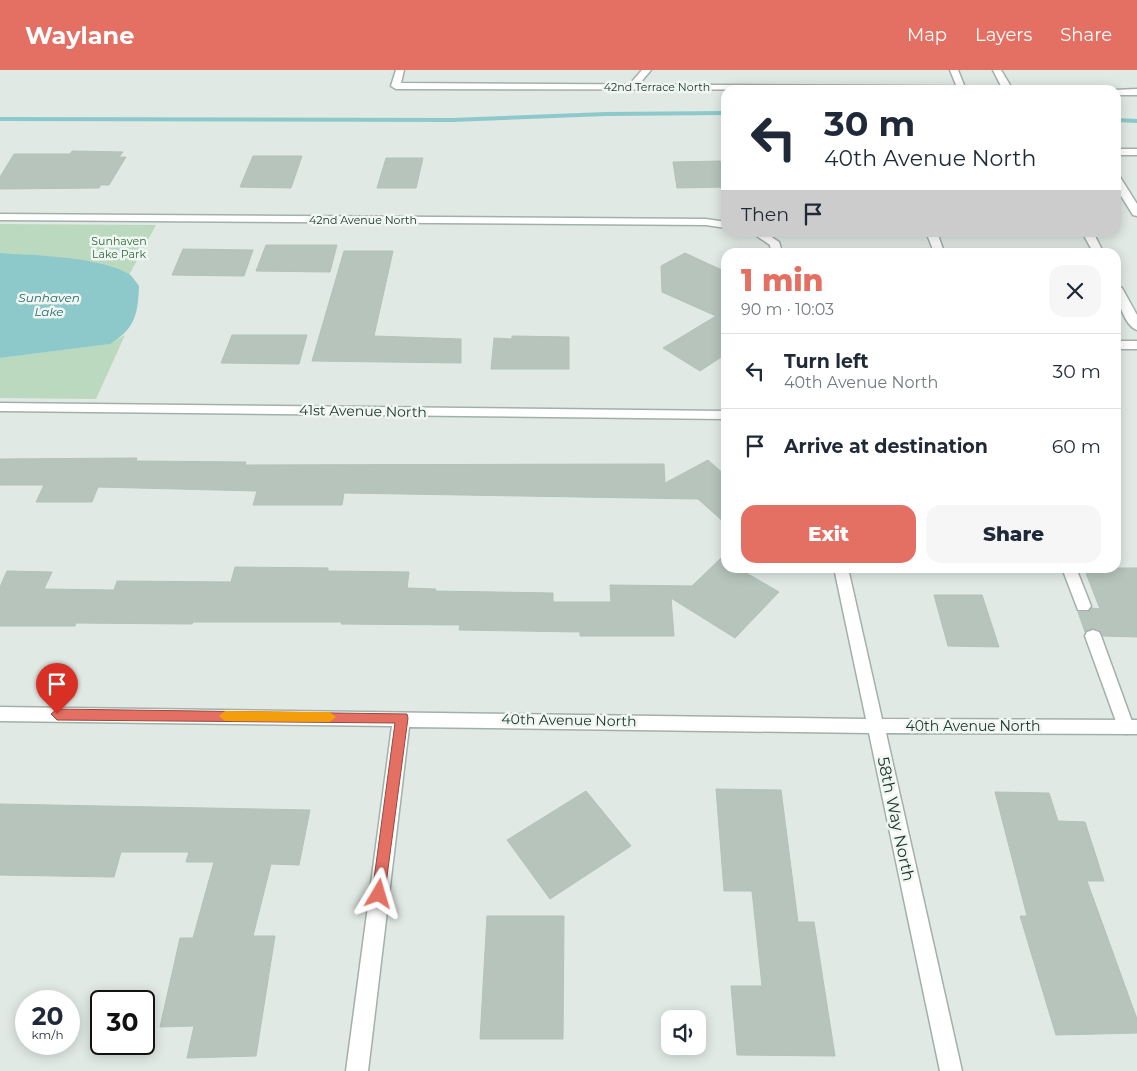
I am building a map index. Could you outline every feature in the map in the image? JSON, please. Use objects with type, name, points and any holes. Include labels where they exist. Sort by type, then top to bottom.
[{"type":"street","name":"42nd Terrace North","points":[[400,70],[396,86],[721,88]]},
{"type":"street","points":[[632,87],[647,70]]},
{"type":"street","points":[[954,70],[960,85]]},
{"type":"street","points":[[997,70],[1004,85]]},
{"type":"street","points":[[1121,92],[1137,92]]},
{"type":"street","points":[[1121,152],[1137,152]]},
{"type":"street","points":[[1121,188],[1137,213]]},
{"type":"street","name":"42nd Avenue North","points":[[0,217],[721,224]]},
{"type":"street","points":[[764,237],[775,244],[776,248]]},
{"type":"street","points":[[1090,237],[1096,248]]},
{"type":"street","points":[[1121,297],[1137,326]]},
{"type":"street","points":[[1121,345],[1137,345]]},
{"type":"street","name":"41st Avenue North","points":[[0,407],[721,415]]},
{"type":"street","name":"58th Way North","points":[[842,573],[951,1071]]},
{"type":"street","points":[[1071,573],[1083,606]]},
{"type":"street","points":[[1093,636],[1132,727]]},
{"type":"street","name":"40th Avenue North","points":[[0,714],[402,718],[875,726],[1132,727]]},
{"type":"street","points":[[357,1071],[402,718]]},
{"type":"green space","name":"Sunhaven Lake Park","points":[[0,224],[156,225],[129,275],[97,265],[66,259],[0,253]]},
{"type":"green space","points":[[125,335],[96,399],[0,398],[0,358],[109,344]]},
{"type":"water","name":"Sunhaven Lake","points":[[0,253],[84,260],[117,268],[129,274],[139,286],[138,305],[134,320],[125,333],[110,344],[0,358]]},
{"type":"building","points":[[72,151],[123,152],[119,157],[126,157],[109,185],[101,185],[99,188],[0,189],[0,177],[14,154],[70,154]]},
{"type":"building","points":[[253,156],[302,156],[291,188],[240,187]]},
{"type":"building","points":[[386,158],[423,158],[416,188],[377,188]]},
{"type":"building","points":[[720,161],[721,187],[677,188],[673,162]]},
{"type":"building","points":[[266,245],[337,245],[330,272],[256,271]]},
{"type":"building","points":[[183,249],[253,250],[244,276],[172,275]]},
{"type":"building","points":[[344,251],[393,251],[374,336],[461,339],[461,363],[312,361]]},
{"type":"building","points":[[685,253],[721,270],[721,357],[700,371],[663,348],[716,316],[662,292],[661,266]]},
{"type":"building","points":[[232,335],[307,335],[299,364],[221,363]]},
{"type":"building","points":[[512,336],[569,337],[569,369],[491,369],[494,338],[512,339]]},
{"type":"building","points":[[137,458],[136,461],[246,462],[245,465],[664,464],[665,483],[708,460],[721,472],[721,520],[698,499],[344,493],[342,505],[253,505],[257,491],[98,487],[92,502],[36,502],[44,485],[0,485],[0,459]]},
{"type":"building","points":[[721,558],[721,573],[747,573],[779,592],[735,638],[671,598],[674,636],[580,636],[580,632],[459,630],[460,625],[341,624],[342,622],[76,623],[75,626],[0,626],[0,587],[7,571],[52,572],[44,589],[114,590],[117,581],[231,582],[235,567],[328,568],[328,571],[409,572],[407,588],[436,589],[435,591],[553,593],[553,602],[611,602],[610,585],[692,586]]},
{"type":"building","points":[[1121,568],[1137,568],[1137,637],[1103,636],[1100,630],[1094,628],[1085,632],[1078,612],[1088,612],[1092,608],[1100,609],[1086,573],[1121,573]]},
{"type":"building","points":[[934,595],[982,595],[999,647],[948,646]]},
{"type":"building","points":[[716,789],[781,790],[798,922],[814,922],[835,1056],[737,1055],[731,986],[762,986],[752,891],[724,891]]},
{"type":"building","points":[[586,791],[631,846],[550,899],[507,840]]},
{"type":"building","points":[[995,792],[1049,793],[1058,821],[1085,822],[1104,881],[1087,881],[1137,1019],[1137,1033],[1056,1035],[1020,916],[1027,916]]},
{"type":"building","points":[[0,804],[310,810],[299,865],[271,864],[253,936],[275,936],[256,1056],[187,1058],[194,1026],[160,1027],[180,938],[193,938],[214,862],[186,862],[189,852],[121,852],[114,877],[0,875]]},
{"type":"building","points":[[487,916],[564,916],[563,1039],[480,1039]]},
{"type":"waterway","points":[[0,119],[452,120],[606,114],[721,113]]},
{"type":"waterway","points":[[1121,120],[1137,121]]},
{"type":"slow traffic","points":[[225,716],[330,717]]},
{"type":"route","points":[[57,714],[402,718],[379,894]]}]
